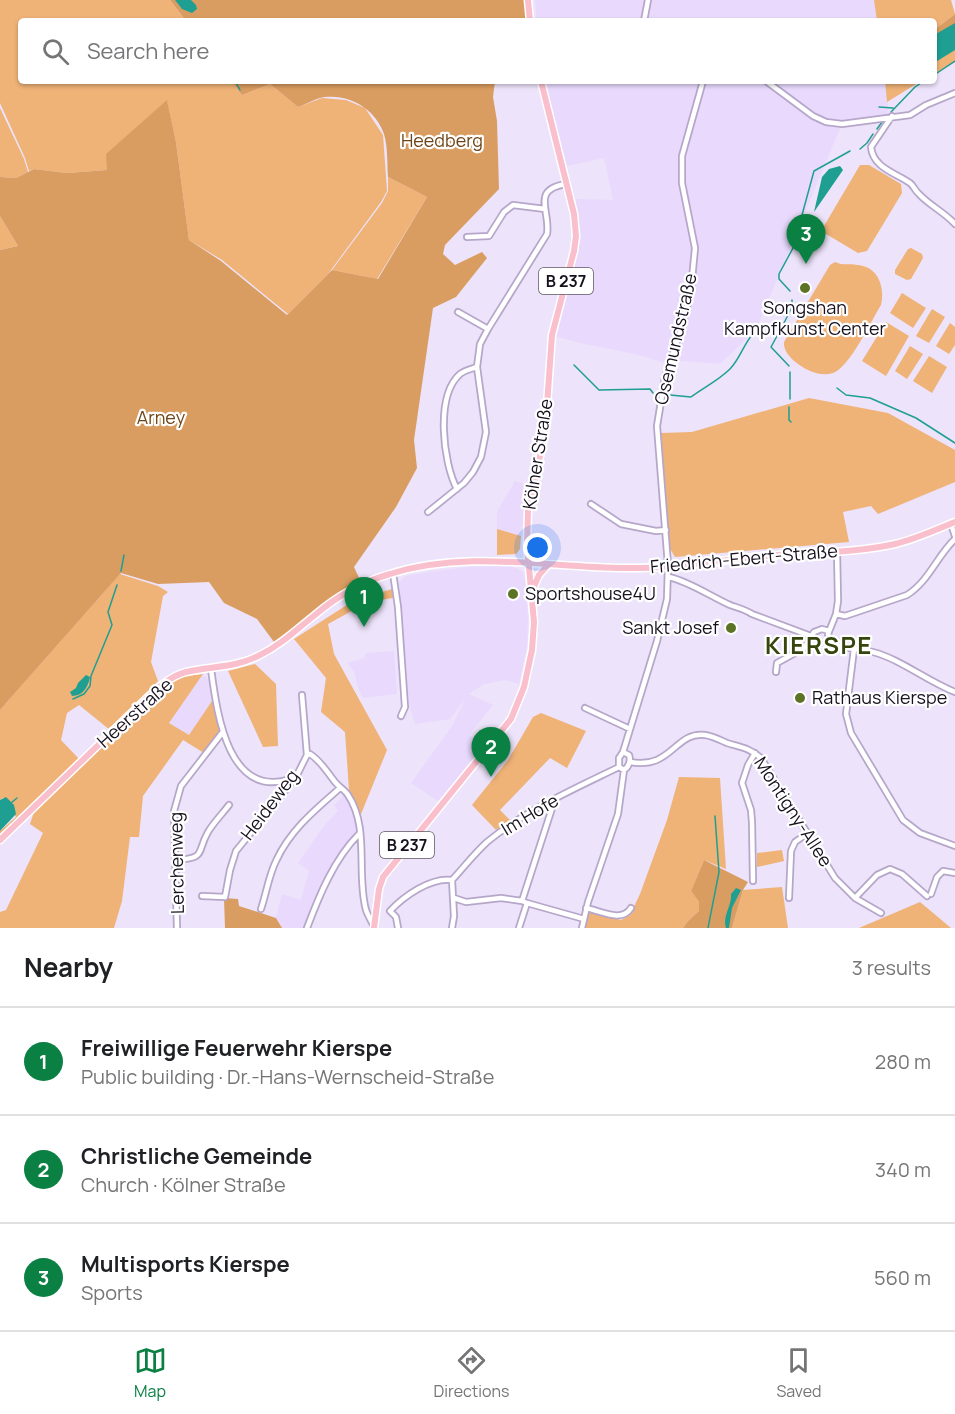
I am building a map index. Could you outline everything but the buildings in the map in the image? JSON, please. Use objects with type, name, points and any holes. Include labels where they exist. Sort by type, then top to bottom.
[{"type":"main road","points":[[528,0],[530,18]]},
{"type":"main road","name":"Kölner Straße","points":[[374,928],[379,889],[388,868],[490,746],[516,710],[532,650],[534,622],[527,526],[528,511],[545,433],[550,347],[576,236],[574,214],[542,84]]},
{"type":"main road","name":"Friedrich-Ebert-Straße","points":[[529,563],[627,568],[837,551],[895,544],[953,523]]},
{"type":"main road","name":"Heerstraße","points":[[0,840],[171,678],[185,672],[242,663],[268,652],[316,613],[351,590],[393,573],[423,566],[464,561],[529,563]]},
{"type":"main road","points":[[531,592],[539,575],[548,565]]},
{"type":"street","points":[[645,18],[648,0]]},
{"type":"street","name":"Osemundstraße","points":[[582,928],[586,908],[618,814],[622,768],[619,758],[623,752],[663,618],[669,578],[657,426],[665,377],[682,327],[691,290],[695,248],[682,183],[682,156],[702,84]]},
{"type":"street","points":[[770,84],[806,112],[826,122],[848,124],[910,115],[926,105],[955,93]]},
{"type":"street","points":[[892,116],[871,147],[871,152],[885,170],[912,184],[919,194],[955,224]]},
{"type":"street","points":[[429,512],[457,489],[473,472],[482,457],[486,432],[477,367],[480,344],[547,234],[544,198],[547,191],[566,183]]},
{"type":"street","points":[[467,237],[489,236],[504,212],[513,204],[545,209]]},
{"type":"street","points":[[458,312],[488,329]]},
{"type":"street","points":[[457,489],[451,479],[443,444],[446,405],[452,384],[460,374],[477,367]]},
{"type":"street","points":[[591,504],[621,524],[656,531],[666,530]]},
{"type":"street","points":[[836,614],[845,616],[916,590],[955,537],[953,523]]},
{"type":"street","points":[[837,551],[838,601],[829,637],[835,644],[872,651],[885,656],[955,692]]},
{"type":"street","points":[[393,573],[398,607],[405,707],[401,716]]},
{"type":"street","points":[[669,578],[679,580],[733,606],[810,636]]},
{"type":"street","points":[[776,672],[777,663],[804,648],[810,636],[819,630],[829,631]]},
{"type":"street","points":[[854,649],[846,714],[851,733],[903,820],[920,833],[955,846]]},
{"type":"street","points":[[211,669],[222,733],[234,758],[253,777],[262,782],[274,783],[296,777]]},
{"type":"street","points":[[302,695],[307,755]]},
{"type":"street","points":[[585,708],[630,729]]},
{"type":"street","name":"Lerchenweg","points":[[177,928],[174,811],[181,786],[222,733]]},
{"type":"street","name":"Montigny-Allee","points":[[630,762],[646,763],[658,760],[681,742],[696,735],[715,738],[749,749],[761,758],[835,878],[855,898],[881,913]]},
{"type":"street","points":[[622,768],[630,762],[629,755],[623,752]]},
{"type":"street","points":[[753,881],[751,810],[742,783],[755,753]]},
{"type":"street","name":"Heideweg","points":[[202,896],[225,897],[236,851],[296,777],[307,755],[313,756],[349,796],[359,824],[366,911],[374,928]]},
{"type":"street","name":"Im Hofe","points":[[452,880],[486,843],[504,829],[555,799],[622,768]]},
{"type":"street","points":[[261,909],[275,862],[283,849],[313,810],[340,788]]},
{"type":"street","points":[[519,928],[524,902],[555,799]]},
{"type":"street","points":[[176,860],[193,859],[202,851],[207,833],[229,805]]},
{"type":"street","points":[[789,898],[791,851],[795,842],[808,833]]},
{"type":"street","points":[[307,928],[316,905],[347,847],[360,834]]},
{"type":"street","points":[[855,898],[877,875],[890,869],[902,874],[929,895],[940,873],[943,871],[955,873]]},
{"type":"street","points":[[392,913],[401,900],[431,883],[445,879],[452,880],[454,898],[452,928]]},
{"type":"street","points":[[454,898],[466,902],[501,898],[584,919]]},
{"type":"street","points":[[586,908],[621,916],[628,913],[631,908]]},
{"type":"street","points":[[377,912],[392,913]]},
{"type":"street","points":[[392,913],[398,928]]},
{"type":"shaded area","points":[[0,0],[170,0],[184,18],[18,18],[18,84],[233,84],[242,95],[270,84],[298,107],[322,98],[346,100],[365,108],[383,135],[387,191],[328,274],[288,314],[222,260],[189,240],[176,142],[167,101],[107,170],[67,173],[34,169],[29,171],[0,103]]},
{"type":"shaded area","points":[[175,0],[191,0],[197,9],[192,13],[182,9]]},
{"type":"shaded area","points":[[535,0],[874,0],[877,18],[537,18]]},
{"type":"shaded area","points":[[874,0],[951,0],[955,14],[937,28],[937,18],[877,18]]},
{"type":"shaded area","points":[[955,23],[955,50],[937,61],[937,33]]},
{"type":"shaded area","points":[[955,26],[955,62],[937,72],[937,40]]},
{"type":"shaded area","points":[[546,84],[885,84],[889,114],[843,121],[756,330],[720,364],[686,361],[665,363],[554,336],[581,237],[575,199],[613,200],[604,158],[567,166]]},
{"type":"shaded area","points":[[885,84],[916,84],[887,102]]},
{"type":"shaded area","points":[[0,108],[28,172],[16,178],[0,177]]},
{"type":"shaded area","points":[[860,165],[869,165],[901,184],[902,193],[867,251],[858,253],[821,231]]},
{"type":"shaded area","points":[[840,166],[843,170],[814,212],[822,177],[829,169]]},
{"type":"shaded area","points":[[388,177],[427,197],[377,279],[332,270],[382,203],[388,191]]},
{"type":"shaded area","points":[[0,216],[18,246],[0,250]]},
{"type":"shaded area","points":[[911,248],[922,254],[923,258],[911,279],[907,280],[895,274],[895,270],[908,249]]},
{"type":"shaded area","points":[[835,262],[865,267],[876,274],[881,285],[881,305],[853,353],[840,369],[833,373],[819,374],[793,360],[786,352],[784,342],[830,265]]},
{"type":"shaded area","points":[[902,293],[926,308],[913,328],[890,313]]},
{"type":"shaded area","points":[[932,309],[945,317],[929,343],[916,336]]},
{"type":"shaded area","points":[[886,322],[909,336],[886,376],[862,361]]},
{"type":"shaded area","points":[[950,323],[955,327],[955,345],[949,354],[936,346]]},
{"type":"shaded area","points":[[910,346],[923,354],[907,379],[895,371]]},
{"type":"shaded area","points":[[929,356],[947,367],[932,393],[913,381]]},
{"type":"shaded area","points":[[809,398],[888,413],[955,450],[955,482],[878,514],[871,506],[843,512],[849,542],[675,557],[669,547],[661,433],[692,432]]},
{"type":"shaded area","points":[[515,481],[528,485],[521,536],[497,529],[497,512]]},
{"type":"shaded area","points":[[497,529],[521,536],[520,549],[516,554],[497,555]]},
{"type":"shaded area","points":[[508,566],[523,572],[525,581],[528,617],[527,646],[519,684],[505,680],[484,684],[469,694],[493,705],[469,735],[477,741],[473,746],[480,751],[438,801],[411,783],[452,726],[466,698],[450,719],[415,724],[409,705],[399,582],[406,576],[434,571]]},
{"type":"shaded area","points":[[120,574],[158,586],[168,592],[163,596],[151,662],[158,681],[110,730],[79,705],[67,713],[61,740],[80,760],[0,834],[0,831],[16,817],[3,798],[0,800],[0,710]]},
{"type":"shaded area","points":[[392,589],[393,598],[368,602],[328,624],[334,654],[387,750],[359,819],[349,790],[345,732],[321,712],[326,678],[294,639],[353,601]]},
{"type":"shaded area","points":[[394,651],[397,694],[363,698],[354,671],[347,663],[365,658],[365,653]]},
{"type":"shaded area","points":[[255,664],[276,684],[278,746],[263,747],[228,671]]},
{"type":"shaded area","points":[[203,674],[209,681],[214,698],[189,735],[169,723]]},
{"type":"shaded area","points":[[203,674],[169,723],[189,735],[214,698],[220,732],[204,753],[183,740],[143,796],[139,837],[130,837],[122,901],[114,928],[0,928],[0,912],[6,910],[43,833],[30,824],[34,812],[162,688],[185,676]]},
{"type":"shaded area","points":[[86,675],[90,677],[82,693],[72,696],[70,692]]},
{"type":"shaded area","points":[[541,713],[586,731],[567,768],[550,758],[500,810],[510,820],[496,830],[472,805],[508,760],[533,717]]},
{"type":"shaded area","points":[[679,777],[720,778],[726,869],[704,860],[691,891],[699,902],[699,911],[683,928],[584,928],[588,911],[621,920],[630,915],[667,820]]},
{"type":"shaded area","points":[[349,790],[360,823],[359,839],[346,852],[309,928],[282,928],[276,918],[282,894],[301,900],[309,871],[298,863],[326,823],[338,811],[334,805]]},
{"type":"shaded area","points":[[6,797],[14,805],[16,814],[0,831],[0,800]]},
{"type":"shaded area","points":[[782,850],[784,861],[757,867],[757,853]]},
{"type":"shaded area","points":[[782,887],[788,928],[732,928],[743,890]]},
{"type":"shaded area","points":[[736,888],[741,890],[732,908],[729,928],[726,928],[725,919],[731,894]]},
{"type":"shaded area","points":[[920,902],[951,928],[859,928]]},
{"type":"green space","points":[[170,0],[524,0],[527,18],[184,18]]},
{"type":"green space","points":[[955,14],[955,26],[937,40],[937,28]]},
{"type":"green space","name":"Arney","points":[[233,84],[270,84],[242,95]]},
{"type":"green space","name":"Arney","points":[[270,84],[495,84],[493,97],[497,121],[499,189],[445,245],[443,254],[455,265],[482,252],[487,258],[456,297],[433,308],[414,440],[417,468],[396,507],[354,567],[360,580],[274,642],[257,619],[224,603],[209,582],[158,584],[121,573],[0,710],[0,250],[18,246],[0,216],[0,177],[16,178],[34,169],[67,173],[107,170],[106,154],[167,100],[176,142],[189,240],[221,261],[287,315],[332,270],[378,279],[427,197],[388,177],[384,134],[375,118],[361,105],[335,97],[322,98],[298,107]]},
{"type":"green space","points":[[704,860],[748,882],[743,890],[732,928],[683,928],[699,911],[699,902],[691,891]]},
{"type":"green space","points":[[224,898],[238,899],[239,906],[276,918],[282,928],[225,928]]},
{"type":"waterway","points":[[937,73],[955,61]]},
{"type":"waterway","points":[[237,84],[240,90]]},
{"type":"waterway","points":[[891,112],[920,84]]},
{"type":"waterway","points":[[879,107],[893,108]]},
{"type":"waterway","points":[[877,129],[882,122]]},
{"type":"waterway","points":[[860,149],[873,134]]},
{"type":"waterway","points":[[790,291],[779,279],[779,274],[793,248],[814,171],[850,151]]},
{"type":"waterway","points":[[776,326],[783,325],[792,307],[792,300]]},
{"type":"waterway","points":[[783,325],[771,347],[789,366]]},
{"type":"waterway","points":[[670,395],[691,397],[716,380],[735,363],[756,331],[771,326]]},
{"type":"waterway","points":[[574,365],[599,390],[650,389],[653,393]]},
{"type":"waterway","points":[[790,372],[790,399]]},
{"type":"waterway","points":[[837,388],[846,395],[870,398],[916,418],[955,443]]},
{"type":"waterway","points":[[789,407],[791,422]]},
{"type":"waterway","points":[[121,571],[124,555]]},
{"type":"waterway","points":[[73,699],[84,694],[90,686],[91,676],[112,625],[108,612],[117,585]]},
{"type":"waterway","points":[[11,803],[17,798]]},
{"type":"waterway","points":[[708,928],[719,872],[715,816]]},
{"type":"place","name":"Multisports Kierspe","points":[[806,264]]},
{"type":"place","name":"Songshan Kampfkunst Center","points":[[805,288]]},
{"type":"place","name":"Sportshouse4U","points":[[513,594]]},
{"type":"place","name":"Freiwillige Feuerwehr Kierspe","points":[[364,627]]},
{"type":"place","name":"Sankt Josef","points":[[731,628]]},
{"type":"place","name":"Rathaus Kierspe","points":[[800,698]]},
{"type":"place","name":"Christliche Gemeinde","points":[[491,777]]},
{"type":"district","name":"KIERSPE","points":[[819,646]]},
{"type":"park label","name":"Heedberg","points":[[442,141]]}]
